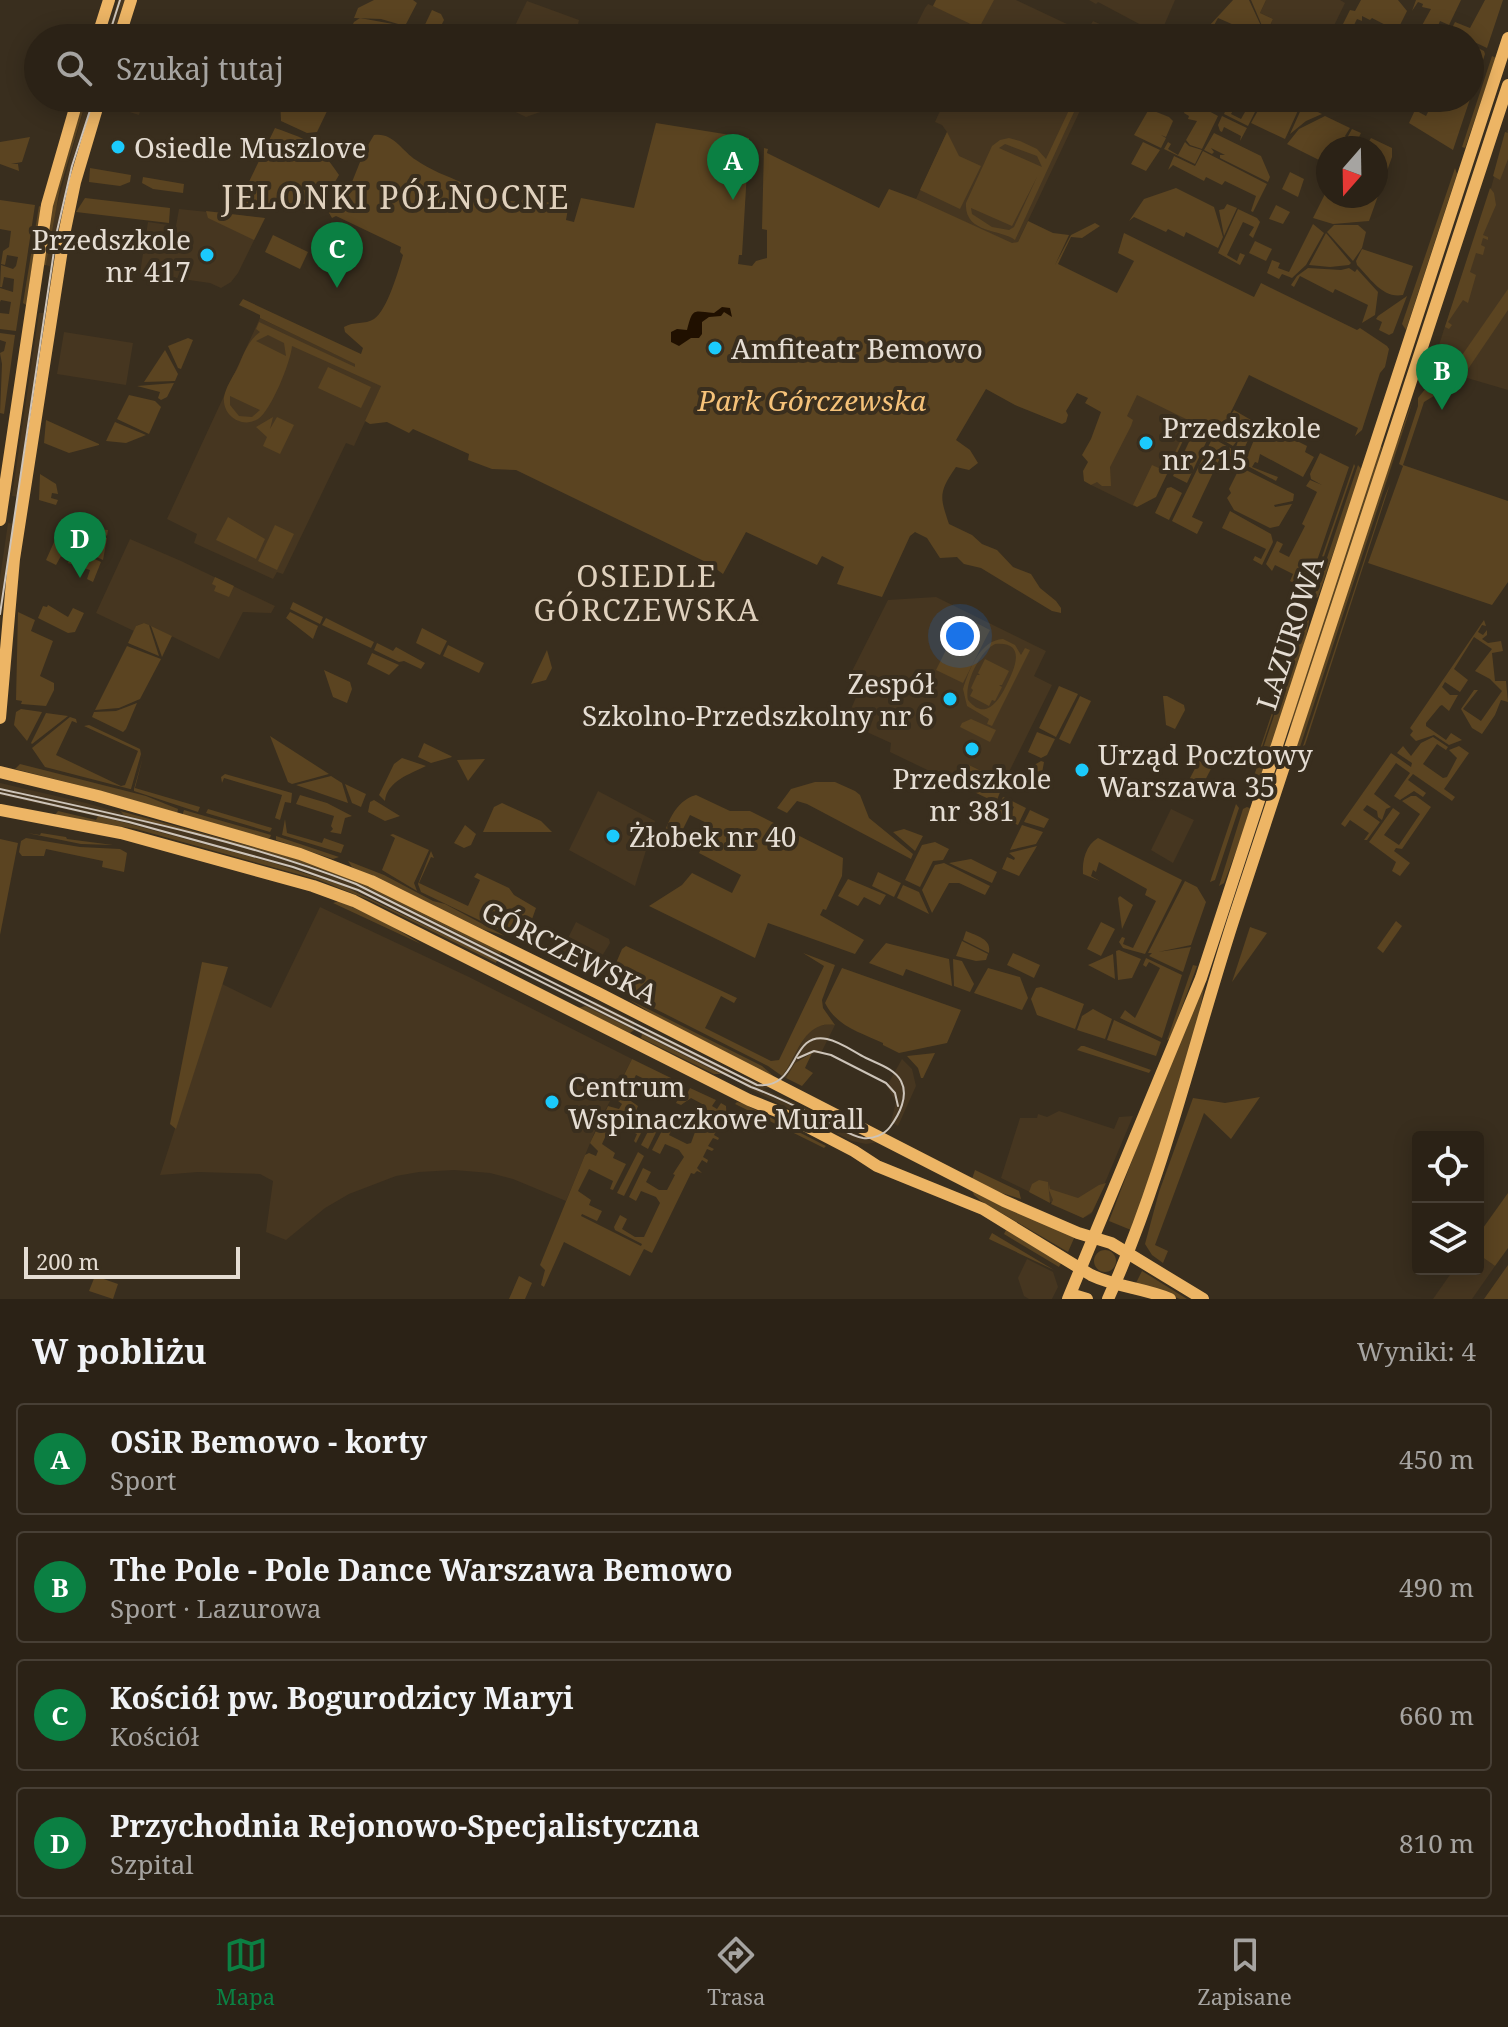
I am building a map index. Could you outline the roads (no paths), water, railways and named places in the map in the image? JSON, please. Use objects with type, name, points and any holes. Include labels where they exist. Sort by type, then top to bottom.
[{"type":"main road","points":[[101,24],[109,0]]},
{"type":"main road","points":[[123,24],[131,0]]},
{"type":"main road","name":"LAZUROWA","points":[[1484,111],[1508,38]]},
{"type":"main road","name":"LAZUROWA","points":[[1115,1284],[1171,1135],[1213,982],[1508,85]]},
{"type":"main road","points":[[0,520],[45,215],[74,112]]},
{"type":"main road","points":[[0,718],[16,546],[62,243],[75,182],[96,112]]},
{"type":"main road","name":"LAZUROWA","points":[[1081,1269],[1201,978],[1484,112]]},
{"type":"main road","name":"GÓRCZEWSKA","points":[[0,772],[106,798],[341,867],[573,980],[1004,1201],[1128,1252]]},
{"type":"main road","name":"GÓRCZEWSKA","points":[[0,810],[135,837],[313,886],[363,904],[749,1100],[779,1112],[877,1166],[983,1209],[1081,1269],[1115,1284]]},
{"type":"main road","points":[[1128,1252],[1203,1299]]},
{"type":"main road","points":[[1069,1299],[1081,1269]]},
{"type":"main road","points":[[1108,1299],[1115,1284],[1144,1289],[1170,1299]]},
{"type":"main road","points":[[1069,1299],[1077,1296],[1087,1299]]},
{"type":"tram line","points":[[112,24],[120,0]]},
{"type":"tram line","points":[[0,614],[57,231],[72,166],[89,112]]},
{"type":"tram line","points":[[0,789],[225,841],[356,884],[757,1085],[771,1084],[781,1079],[806,1044],[815,1039],[832,1040],[895,1073],[903,1087],[902,1105],[885,1132],[871,1138],[854,1136],[358,890],[293,867],[129,822],[0,793]]},
{"type":"tram line","points":[[798,1058],[814,1051],[831,1055],[886,1083],[895,1093],[898,1106]]},
{"type":"place","name":"Osiedle Muszlove","points":[[118,147]]},
{"type":"place","name":"OSiR Bemowo - korty","points":[[733,200]]},
{"type":"place","name":"Przedszkole nr 417","points":[[207,255]]},
{"type":"place","name":"Kościół pw. Bogurodzicy Maryi","points":[[337,288]]},
{"type":"place","name":"Amfiteatr Bemowo","points":[[715,348]]},
{"type":"place","name":"The Pole - Pole Dance Warszawa Bemowo","points":[[1442,410]]},
{"type":"place","name":"Przedszkole nr 215","points":[[1146,443]]},
{"type":"place","name":"Przychodnia Rejonowo-Specjalistyczna","points":[[80,578]]},
{"type":"place","name":"Zespół Szkolno-Przedszkolny nr 6","points":[[950,699]]},
{"type":"place","name":"Przedszkole nr 381","points":[[972,749]]},
{"type":"place","name":"Urząd Pocztowy Warszawa 35","points":[[1082,770]]},
{"type":"place","name":"Żłobek nr 40","points":[[613,836]]},
{"type":"place","name":"Centrum Wspinaczkowe Murall","points":[[552,1102]]},
{"type":"district","name":"JELONKI PÓŁNOCNE","points":[[396,196]]},
{"type":"district","name":"OSIEDLE GÓRCZEWSKA","points":[[647,592]]},
{"type":"park label","name":"Park Górczewska","points":[[812,400]]}]
